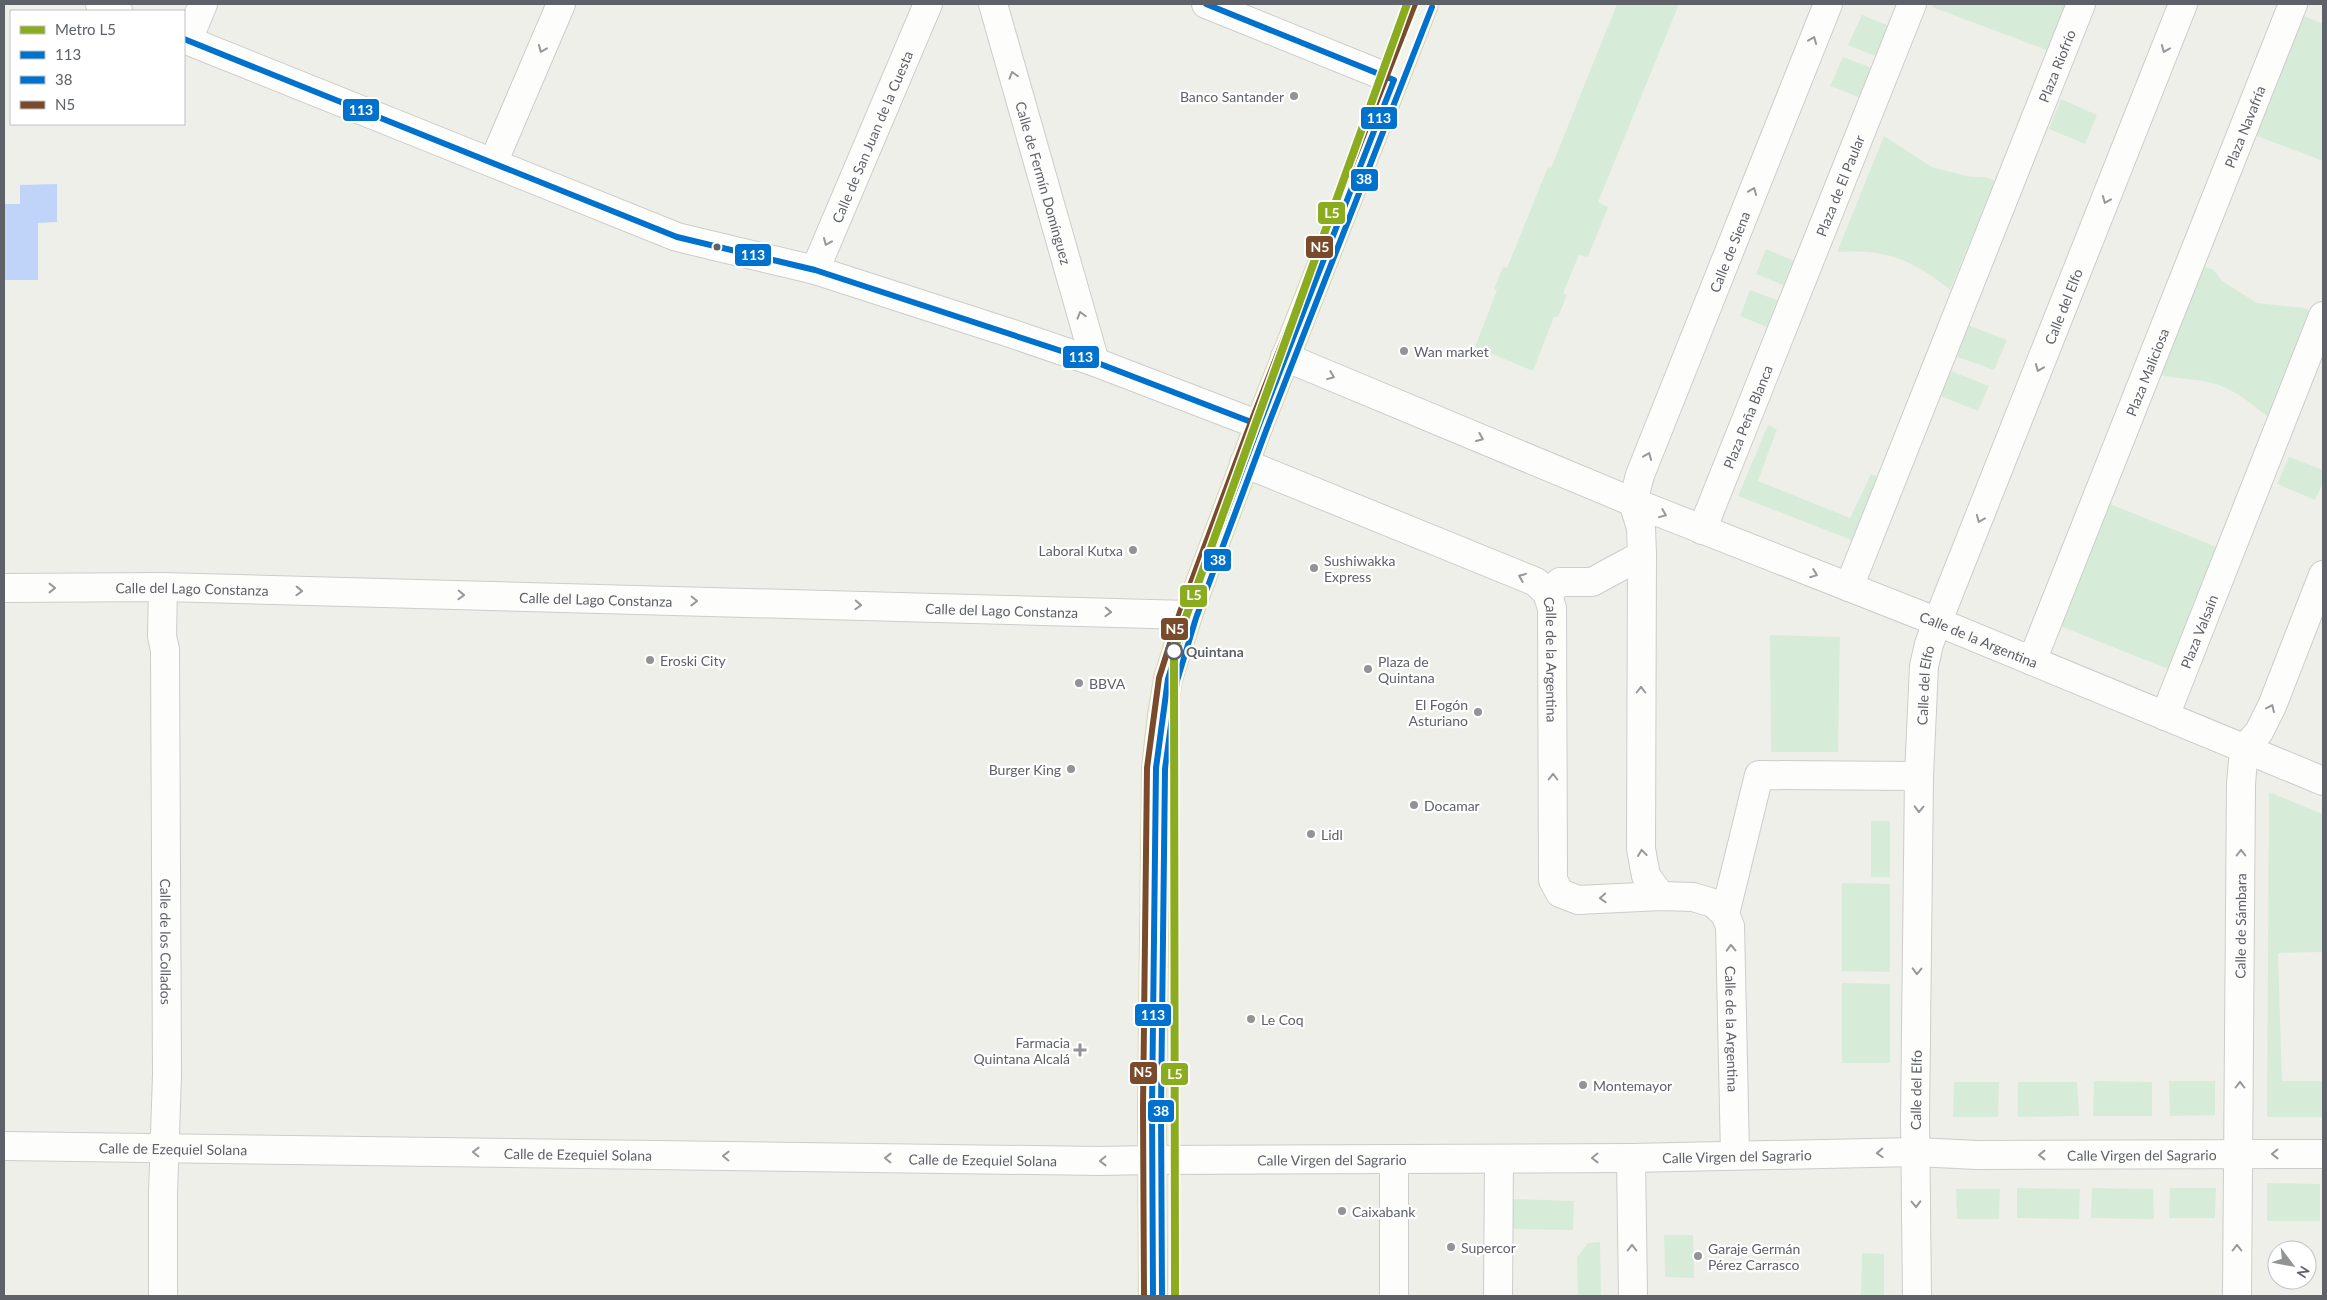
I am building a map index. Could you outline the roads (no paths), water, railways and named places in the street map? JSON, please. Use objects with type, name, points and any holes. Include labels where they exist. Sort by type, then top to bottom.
[{"type":"main road","points":[[1153,1296],[1152,1160],[1156,768],[1168,678],[1188,615],[1244,463],[1424,4]]},
{"type":"street","points":[[100,4],[115,10]]},
{"type":"street","points":[[203,4],[186,40],[677,237],[815,270],[1094,362],[1259,425]]},
{"type":"street","points":[[492,163],[561,4]]},
{"type":"street","name":"Calle de San Juan de la Cuesta","points":[[815,270],[928,4]]},
{"type":"street","name":"Calle de Fermín Domínguez","points":[[993,4],[1094,362]]},
{"type":"street","points":[[1206,4],[1394,80]]},
{"type":"street","name":"Calle de Siena","points":[[1633,502],[1640,475],[1828,4]]},
{"type":"street","name":"Plaza de El Paular","points":[[1793,301],[1912,4]]},
{"type":"street","name":"Plaza Riofrío","points":[[1849,587],[2082,4]]},
{"type":"street","name":"Calle del Elfo","points":[[1917,1296],[1916,1152],[1919,776],[1924,666],[1929,644],[2183,4]]},
{"type":"street","name":"Plaza Navafría","points":[[2195,250],[2293,4]]},
{"type":"street","name":"Plaza Maliciosa","points":[[2032,661],[2195,250]]},
{"type":"street","name":"Plaza Peña Blanca","points":[[1702,530],[1793,301]]},
{"type":"street","name":"Plaza Valsaín","points":[[2164,716],[2323,316]]},
{"type":"street","name":"Calle de la Argentina","points":[[1286,357],[1633,502],[1938,622],[2323,781]]},
{"type":"street","name":"Calle de la Argentina","points":[[1244,463],[1536,582],[1547,593],[1552,608],[1553,880],[1560,893],[1578,900],[1661,896],[1693,897],[1713,903],[1725,914],[1730,926],[1735,1155]]},
{"type":"street","points":[[1633,502],[1641,528],[1642,555],[1641,849],[1646,876],[1661,896]]},
{"type":"street","points":[[1547,593],[1560,582],[1592,582],[1642,555]]},
{"type":"street","points":[[2244,749],[2259,732],[2272,706],[2323,575]]},
{"type":"street","name":"Calle del Lago Constanza","points":[[4,588],[163,587],[1188,615]]},
{"type":"street","name":"Calle de los Collados","points":[[163,587],[167,1065],[164,1149],[163,1296]]},
{"type":"street","name":"Calle de Sámbara","points":[[2237,1296],[2237,1155],[2240,1136],[2241,794],[2244,749]]},
{"type":"street","points":[[1725,914],[1759,776],[1919,776]]},
{"type":"street","name":"Calle de Ezequiel Solana","points":[[4,1146],[1099,1161],[1152,1160]]},
{"type":"street","name":"Calle Virgen del Sagrario","points":[[1152,1160],[1631,1158],[1735,1155],[1812,1156],[1916,1152],[1977,1155],[2323,1154]]},
{"type":"street","points":[[1631,1158],[1632,1296]]},
{"type":"street","points":[[1498,1296],[1499,1159]]},
{"type":"street","points":[[1394,1160],[1394,1296]]},
{"type":"water","points":[[57,184],[57,222],[38,223],[38,280],[4,280],[4,204],[20,204],[20,185]]},
{"type":"metro line","name":"L5","points":[[1175,1296],[1174,650],[1407,4]]},
{"type":"place","name":"Banco Santander","points":[[1294,96]]},
{"type":"place","name":"Wan market","points":[[1404,351]]},
{"type":"place","name":"Laboral Kutxa","points":[[1133,550]]},
{"type":"place","name":"Sushiwakka Express","points":[[1314,568]]},
{"type":"place","name":"Quintana","points":[[1174,651]]},
{"type":"place","name":"Eroski City","points":[[650,660]]},
{"type":"place","name":"Plaza de Quintana","points":[[1368,669]]},
{"type":"place","name":"BBVA","points":[[1079,683]]},
{"type":"place","name":"El Fogón Asturiano","points":[[1478,712]]},
{"type":"place","name":"Burger King","points":[[1071,769]]},
{"type":"place","name":"Docamar","points":[[1414,805]]},
{"type":"place","name":"Lidl","points":[[1311,834]]},
{"type":"place","name":"Le Coq","points":[[1251,1019]]},
{"type":"place","name":"Farmacia Quintana Alcalá","points":[[1080,1050]]},
{"type":"place","name":"Montemayor","points":[[1583,1085]]},
{"type":"place","name":"Caixabank","points":[[1342,1211]]},
{"type":"place","name":"Supercor","points":[[1451,1247]]},
{"type":"place","name":"Garaje Germán Pérez Carrasco","points":[[1698,1256]]}]
